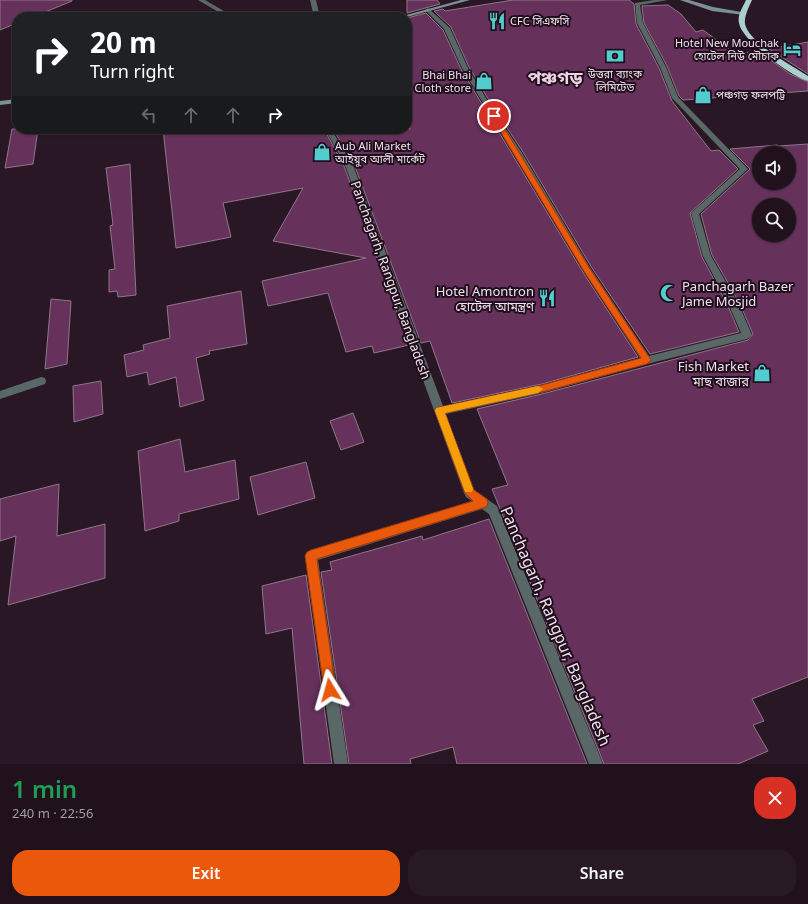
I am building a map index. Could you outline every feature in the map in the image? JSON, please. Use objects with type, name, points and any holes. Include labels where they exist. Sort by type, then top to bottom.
[{"type":"highway","points":[[749,0],[744,13],[742,26],[753,41],[808,79]]},
{"type":"street","points":[[201,0],[222,12]]},
{"type":"street","points":[[313,0],[316,12]]},
{"type":"street","points":[[412,14],[467,0]]},
{"type":"street","points":[[439,411],[542,388],[747,335],[734,305],[707,256],[695,213],[744,169],[675,98],[663,67],[640,22],[637,4],[665,0]]},
{"type":"street","points":[[683,0],[712,9],[744,13]]},
{"type":"street","points":[[428,10],[447,28],[462,61],[486,103],[518,153],[588,271],[647,360]]},
{"type":"street","points":[[0,103],[12,102]]},
{"type":"street","name":"Panchagarh, Rangpur, Bangladesh","points":[[331,134],[349,165],[470,493],[493,510],[596,764]]},
{"type":"street","points":[[0,395],[41,381]]},
{"type":"street","name":"Panchagarh, Rangpur, Bangladesh","points":[[341,764],[311,556],[483,503]]},
{"type":"building","points":[[0,0],[72,0],[45,12],[12,12],[12,25],[0,30]]},
{"type":"building","points":[[407,0],[437,0],[440,4],[411,12],[407,12]]},
{"type":"building","points":[[513,0],[629,0],[634,4],[636,24],[659,68],[672,101],[711,151],[719,150],[738,169],[690,213],[702,257],[728,306],[739,332],[650,354],[592,268],[523,152],[490,102],[469,67],[451,27],[434,11],[443,9],[445,11]]},
{"type":"building","points":[[668,5],[681,14],[696,32],[703,30],[736,54],[758,51],[790,74],[808,82],[808,91],[683,100],[679,96],[667,66],[644,23],[642,6]]},
{"type":"building","points":[[426,13],[443,30],[461,69],[584,274],[638,357],[542,384],[452,403],[430,341],[421,343],[354,164],[336,134],[412,134],[412,17]]},
{"type":"building","points":[[808,42],[808,74],[769,49]]},
{"type":"building","points":[[12,129],[12,134],[37,134],[33,164],[5,168]]},
{"type":"building","points":[[164,134],[327,134],[344,166],[409,345],[374,353],[372,346],[346,352],[328,293],[268,306],[262,281],[366,258],[273,241],[303,188],[223,203],[231,237],[176,248]]},
{"type":"building","points":[[808,144],[808,677],[752,699],[764,721],[753,725],[768,751],[738,764],[604,764],[492,489],[508,485],[477,409],[542,394],[748,340],[753,334],[740,304],[712,255],[701,214],[750,169],[730,149],[752,147],[752,190],[796,190],[796,146],[779,146]]},
{"type":"building","points":[[130,164],[136,295],[118,297],[117,291],[109,292],[109,270],[115,269],[110,226],[113,225],[106,168]]},
{"type":"building","points":[[241,291],[247,344],[209,351],[210,354],[196,358],[204,400],[180,407],[176,377],[149,385],[147,372],[127,377],[124,355],[144,350],[143,345],[170,338],[167,306]]},
{"type":"building","points":[[51,299],[71,301],[67,364],[45,369]]},
{"type":"building","points":[[101,381],[103,414],[74,422],[73,386]]},
{"type":"building","points":[[353,413],[364,442],[341,450],[330,421]]},
{"type":"building","points":[[180,439],[185,472],[235,460],[239,499],[179,514],[179,521],[145,531],[138,451]]},
{"type":"building","points":[[306,462],[315,498],[258,515],[250,477]]},
{"type":"building","points":[[59,484],[57,536],[105,524],[105,578],[8,605],[16,536],[0,541],[0,499]]},
{"type":"building","points":[[489,519],[587,764],[457,764],[453,747],[410,759],[411,764],[349,764],[321,572],[332,570],[330,562],[422,536],[423,540]]},
{"type":"building","points":[[306,575],[332,764],[304,764],[292,628],[266,634],[262,586]]},
{"type":"slow traffic","points":[[468,489],[439,411],[538,389]]},
{"type":"place","name":"CFC সিএফসি","points":[[497,21]]},
{"type":"place","name":"Hotel New Mouchak হোটেল নিউ মৌচাক","points":[[792,49]]},
{"type":"place","name":"উত্তরা ব্যাংক লিমিটেড","points":[[615,56]]},
{"type":"place","name":"Bhai Bhai Cloth store","points":[[484,81]]},
{"type":"place","name":"পঞ্চগড় ফলপট্টি","points":[[703,95]]},
{"type":"place","name":"Aub Ali Market আইয়ুব আলী মার্কেট","points":[[322,152]]},
{"type":"place","name":"Panchagarh Bazer Jame Mosjid","points":[[669,293]]},
{"type":"place","name":"Hotel Amontron হোটেল আমন্ত্রণ","points":[[547,298]]},
{"type":"place","name":"Fish Market মাছ বাজার","points":[[762,373]]},
{"type":"district","name":"পঞ্চগড়","points":[[555,78]]},
{"type":"route","points":[[330,690],[311,556],[483,503],[470,493],[439,411],[542,388],[647,360],[588,271],[540,193],[518,153],[494,116]]}]
